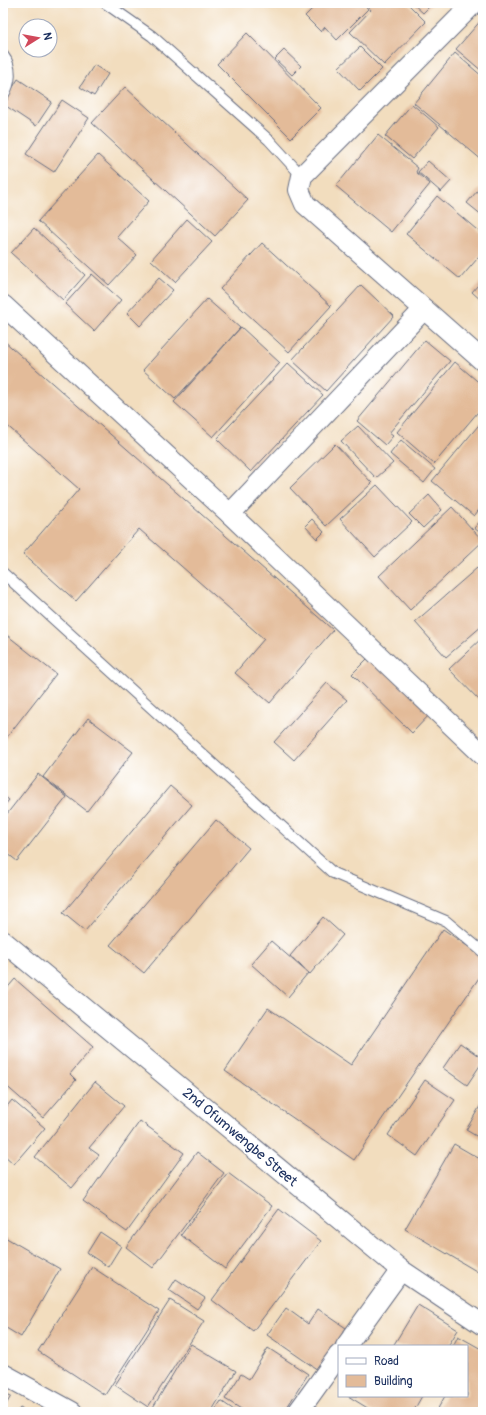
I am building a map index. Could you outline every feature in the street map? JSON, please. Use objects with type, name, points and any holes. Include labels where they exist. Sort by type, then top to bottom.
[{"type":"street","points":[[474,3],[302,176],[299,190],[305,204],[483,361]]},
{"type":"street","points":[[3,305],[230,514],[483,754]]},
{"type":"street","points":[[230,514],[424,309]]},
{"type":"street","name":"2nd Ofumwengbe Street","points":[[3,940],[401,1270],[483,1325]]},
{"type":"street","points":[[347,1345],[401,1270]]},
{"type":"street","points":[[298,1412],[338,1356]]},
{"type":"street","points":[[3,1374],[72,1412]]},
{"type":"lane","points":[[105,3],[152,36],[269,140],[302,176]]},
{"type":"lane","points":[[3,55],[7,60],[10,76],[9,86],[3,96]]},
{"type":"lane","points":[[3,573],[333,873],[446,921],[483,952]]},
{"type":"building","points":[[318,3],[363,3],[368,9],[337,40],[325,27],[321,32],[305,16]]},
{"type":"building","points":[[365,3],[407,3],[426,22],[384,65],[350,32],[371,10]]},
{"type":"building","points":[[412,3],[433,3],[423,13]]},
{"type":"building","points":[[483,18],[483,72],[456,49]]},
{"type":"building","points":[[247,33],[321,108],[291,138],[217,64]]},
{"type":"building","points":[[360,47],[382,69],[360,91],[338,68]]},
{"type":"building","points":[[284,50],[301,66],[292,75],[275,59]]},
{"type":"building","points":[[455,53],[483,77],[483,161],[414,103]]},
{"type":"building","points":[[94,65],[108,74],[94,96],[80,87]]},
{"type":"building","points":[[18,79],[52,102],[36,126],[3,104]]},
{"type":"building","points":[[125,87],[248,200],[215,236],[92,123]]},
{"type":"building","points":[[62,100],[89,118],[54,172],[26,154]]},
{"type":"building","points":[[412,104],[439,127],[412,159],[385,136]]},
{"type":"building","points":[[378,135],[418,168],[416,172],[430,184],[391,232],[336,186]]},
{"type":"building","points":[[98,155],[149,201],[117,237],[137,255],[109,285],[38,221]]},
{"type":"building","points":[[428,161],[451,181],[441,192],[418,172]]},
{"type":"building","points":[[483,184],[483,216],[467,203]]},
{"type":"building","points":[[437,196],[483,235],[483,252],[460,279],[406,234]]},
{"type":"building","points":[[187,219],[212,242],[175,282],[151,260]]},
{"type":"building","points":[[34,228],[85,275],[63,300],[11,253]]},
{"type":"building","points":[[262,243],[331,306],[289,352],[220,289]]},
{"type":"building","points":[[92,274],[121,300],[94,331],[65,304]]},
{"type":"building","points":[[159,278],[173,290],[140,326],[127,313]]},
{"type":"building","points":[[483,279],[483,302],[472,292]]},
{"type":"building","points":[[361,285],[394,316],[326,391],[292,360]]},
{"type":"building","points":[[207,299],[240,328],[175,399],[143,370]]},
{"type":"building","points":[[241,327],[280,363],[213,437],[174,402]]},
{"type":"building","points":[[3,340],[333,630],[270,703],[235,673],[264,639],[139,529],[76,601],[23,554],[79,489],[3,422]]},
{"type":"building","points":[[425,340],[450,361],[389,433],[393,436],[385,445],[357,421]]},
{"type":"building","points":[[455,362],[483,386],[483,406],[434,464],[397,432]]},
{"type":"building","points":[[288,363],[323,395],[251,472],[217,439]]},
{"type":"building","points":[[483,420],[483,505],[474,516],[432,481]]},
{"type":"building","points":[[358,426],[393,463],[376,478],[341,441]]},
{"type":"building","points":[[401,440],[435,469],[424,483],[390,454]]},
{"type":"building","points":[[335,444],[372,483],[326,526],[290,488]]},
{"type":"building","points":[[377,485],[412,522],[375,557],[340,519]]},
{"type":"building","points":[[429,495],[442,510],[423,528],[409,514]]},
{"type":"building","points":[[452,507],[483,541],[410,610],[379,576]]},
{"type":"building","points":[[483,518],[483,535],[474,528]]},
{"type":"building","points":[[312,519],[324,532],[317,539],[305,526]]},
{"type":"building","points":[[477,568],[483,574],[483,625],[446,657],[415,622]]},
{"type":"building","points":[[3,632],[56,674],[3,742]]},
{"type":"building","points":[[483,637],[483,704],[449,669]]},
{"type":"building","points":[[372,654],[431,713],[412,733],[352,674]]},
{"type":"building","points":[[327,683],[347,700],[294,760],[274,742]]},
{"type":"building","points":[[88,718],[133,752],[87,811],[43,777]]},
{"type":"building","points":[[38,774],[67,797],[17,861],[3,850],[3,819]]},
{"type":"building","points":[[170,786],[192,805],[85,931],[63,913]]},
{"type":"building","points":[[3,795],[9,800],[3,807]]},
{"type":"building","points":[[216,820],[249,848],[144,973],[110,945]]},
{"type":"building","points":[[323,917],[343,935],[310,974],[290,956]]},
{"type":"building","points":[[443,929],[483,957],[483,972],[354,1160],[225,1071],[268,1008],[351,1065]]},
{"type":"building","points":[[271,941],[308,973],[288,997],[251,964]]},
{"type":"building","points":[[15,979],[93,1047],[70,1074],[76,1080],[43,1118],[3,1083],[3,993]]},
{"type":"building","points":[[460,1043],[483,1059],[467,1085],[443,1068]]},
{"type":"building","points":[[425,1080],[455,1100],[417,1156],[388,1135]]},
{"type":"building","points":[[95,1082],[124,1106],[89,1148],[99,1155],[72,1188],[35,1157]]},
{"type":"building","points":[[12,1100],[45,1128],[14,1164],[3,1154],[3,1111]]},
{"type":"building","points":[[483,1101],[483,1140],[466,1130]]},
{"type":"building","points":[[140,1121],[184,1153],[127,1232],[83,1201]]},
{"type":"building","points":[[454,1144],[480,1159],[483,1154],[483,1275],[405,1229]]},
{"type":"building","points":[[197,1152],[224,1173],[153,1268],[126,1247]]},
{"type":"building","points":[[228,1173],[272,1206],[225,1269],[181,1235]]},
{"type":"building","points":[[279,1209],[321,1241],[253,1331],[212,1300]]},
{"type":"building","points":[[100,1232],[121,1246],[108,1267],[87,1253]]},
{"type":"building","points":[[3,1236],[60,1269],[21,1337],[3,1326]]},
{"type":"building","points":[[92,1267],[159,1311],[105,1395],[38,1351]]},
{"type":"building","points":[[176,1279],[205,1298],[197,1309],[169,1290]]},
{"type":"building","points":[[170,1300],[204,1321],[148,1407],[115,1385]]},
{"type":"building","points":[[418,1305],[458,1330],[449,1345],[394,1345]]},
{"type":"building","points":[[286,1308],[308,1324],[318,1309],[346,1328],[318,1370],[267,1335]]},
{"type":"building","points":[[458,1336],[483,1350],[483,1400],[476,1412],[436,1412],[444,1397],[468,1397],[468,1345],[454,1345]]},
{"type":"building","points":[[191,1344],[236,1371],[211,1412],[156,1412],[152,1409]]},
{"type":"building","points":[[268,1348],[308,1374],[284,1412],[246,1412],[225,1399],[241,1374],[249,1379]]},
{"type":"building","points":[[3,1392],[11,1396],[3,1410]]},
{"type":"building","points":[[350,1397],[421,1397],[413,1412],[374,1412]]},
{"type":"building","points":[[221,1401],[237,1412],[214,1412]]},
{"type":"building","points":[[20,1408],[27,1412],[17,1412]]}]
